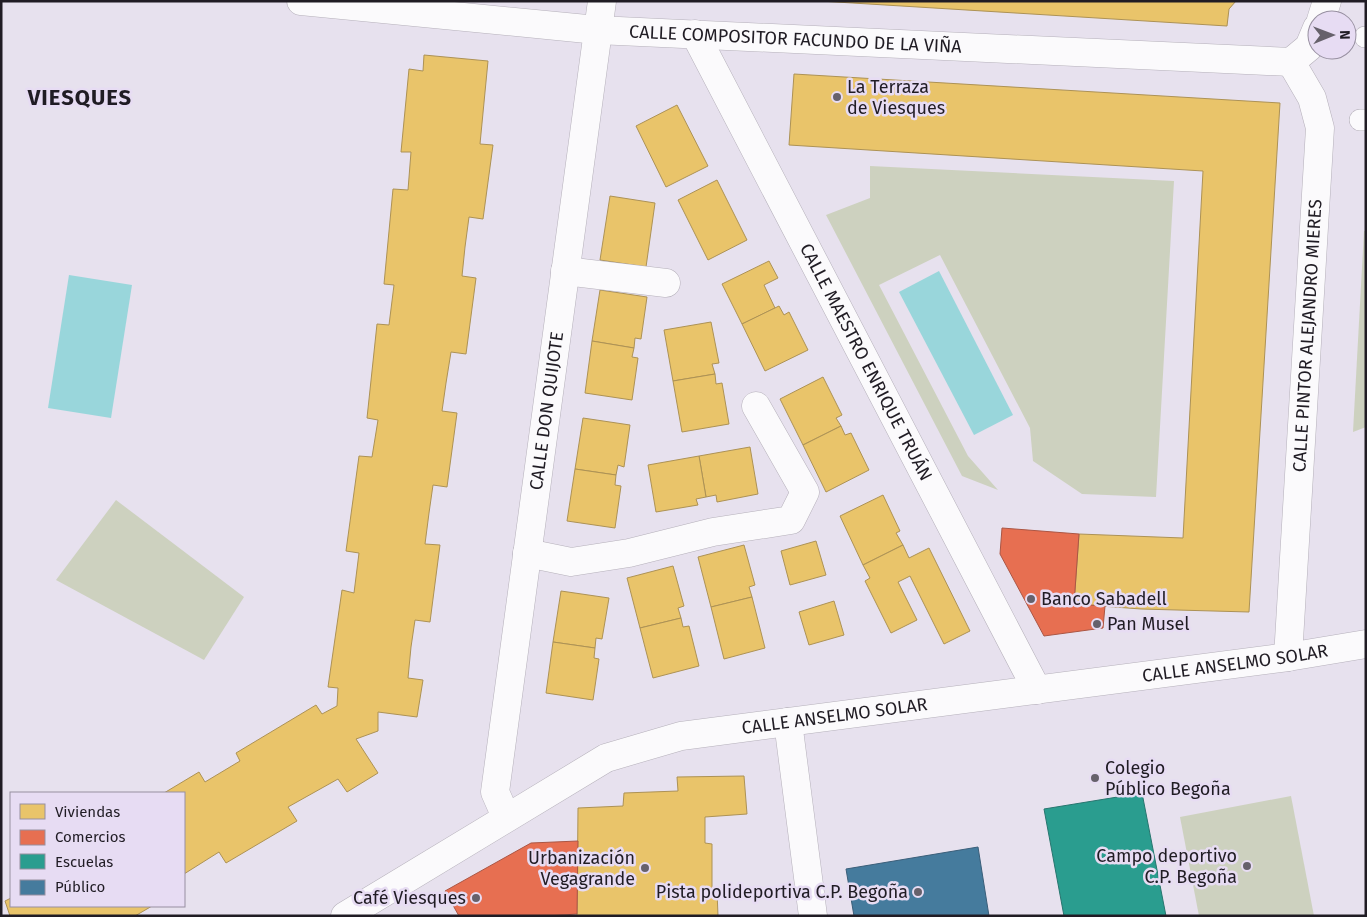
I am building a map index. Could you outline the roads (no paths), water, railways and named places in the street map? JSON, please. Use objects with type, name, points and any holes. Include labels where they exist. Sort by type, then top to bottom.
[{"type":"street","name":"CALLE COMPOSITOR FACUNDO DE LA VIÑA","points":[[301,1],[598,30],[1291,62]]},
{"type":"street","name":"CALLE DON QUIJOTE","points":[[506,817],[495,792],[602,1]]},
{"type":"street","name":"CALLE MAESTRO ENRIQUE TRUÁN","points":[[695,34],[1037,690]]},
{"type":"street","points":[[1291,62],[1307,49]]},
{"type":"street","name":"CALLE PINTOR ALEJANDRO MIERES","points":[[1288,657],[1320,128],[1312,98],[1291,62]]},
{"type":"street","points":[[565,271],[666,283]]},
{"type":"street","points":[[527,553],[571,562],[629,553],[713,532],[791,520],[805,492],[756,406]]},
{"type":"street","name":"CALLE ANSELMO SOLAR","points":[[344,916],[606,758],[681,736],[1288,657],[1366,644]]},
{"type":"street","points":[[788,722],[813,916]]},
{"type":"water","points":[[939,271],[1013,415],[974,435],[899,292]]},
{"type":"water","points":[[69,275],[132,285],[111,418],[48,408]]},
{"type":"place","name":"La Terraza de Viesques","points":[[837,97]]},
{"type":"place","name":"Banco Sabadell","points":[[1031,599]]},
{"type":"place","name":"Pan Musel","points":[[1097,624]]},
{"type":"place","name":"Colegio Público Begoña","points":[[1095,778]]},
{"type":"place","name":"Campo deportivo C.P. Begoña","points":[[1247,866]]},
{"type":"place","name":"Urbanización Vegagrande","points":[[645,868]]},
{"type":"place","name":"Pista polideportiva C.P. Begoña","points":[[918,892]]},
{"type":"place","name":"Café Viesques","points":[[476,898]]},
{"type":"district","name":"VIESQUES","points":[[80,97]]}]
